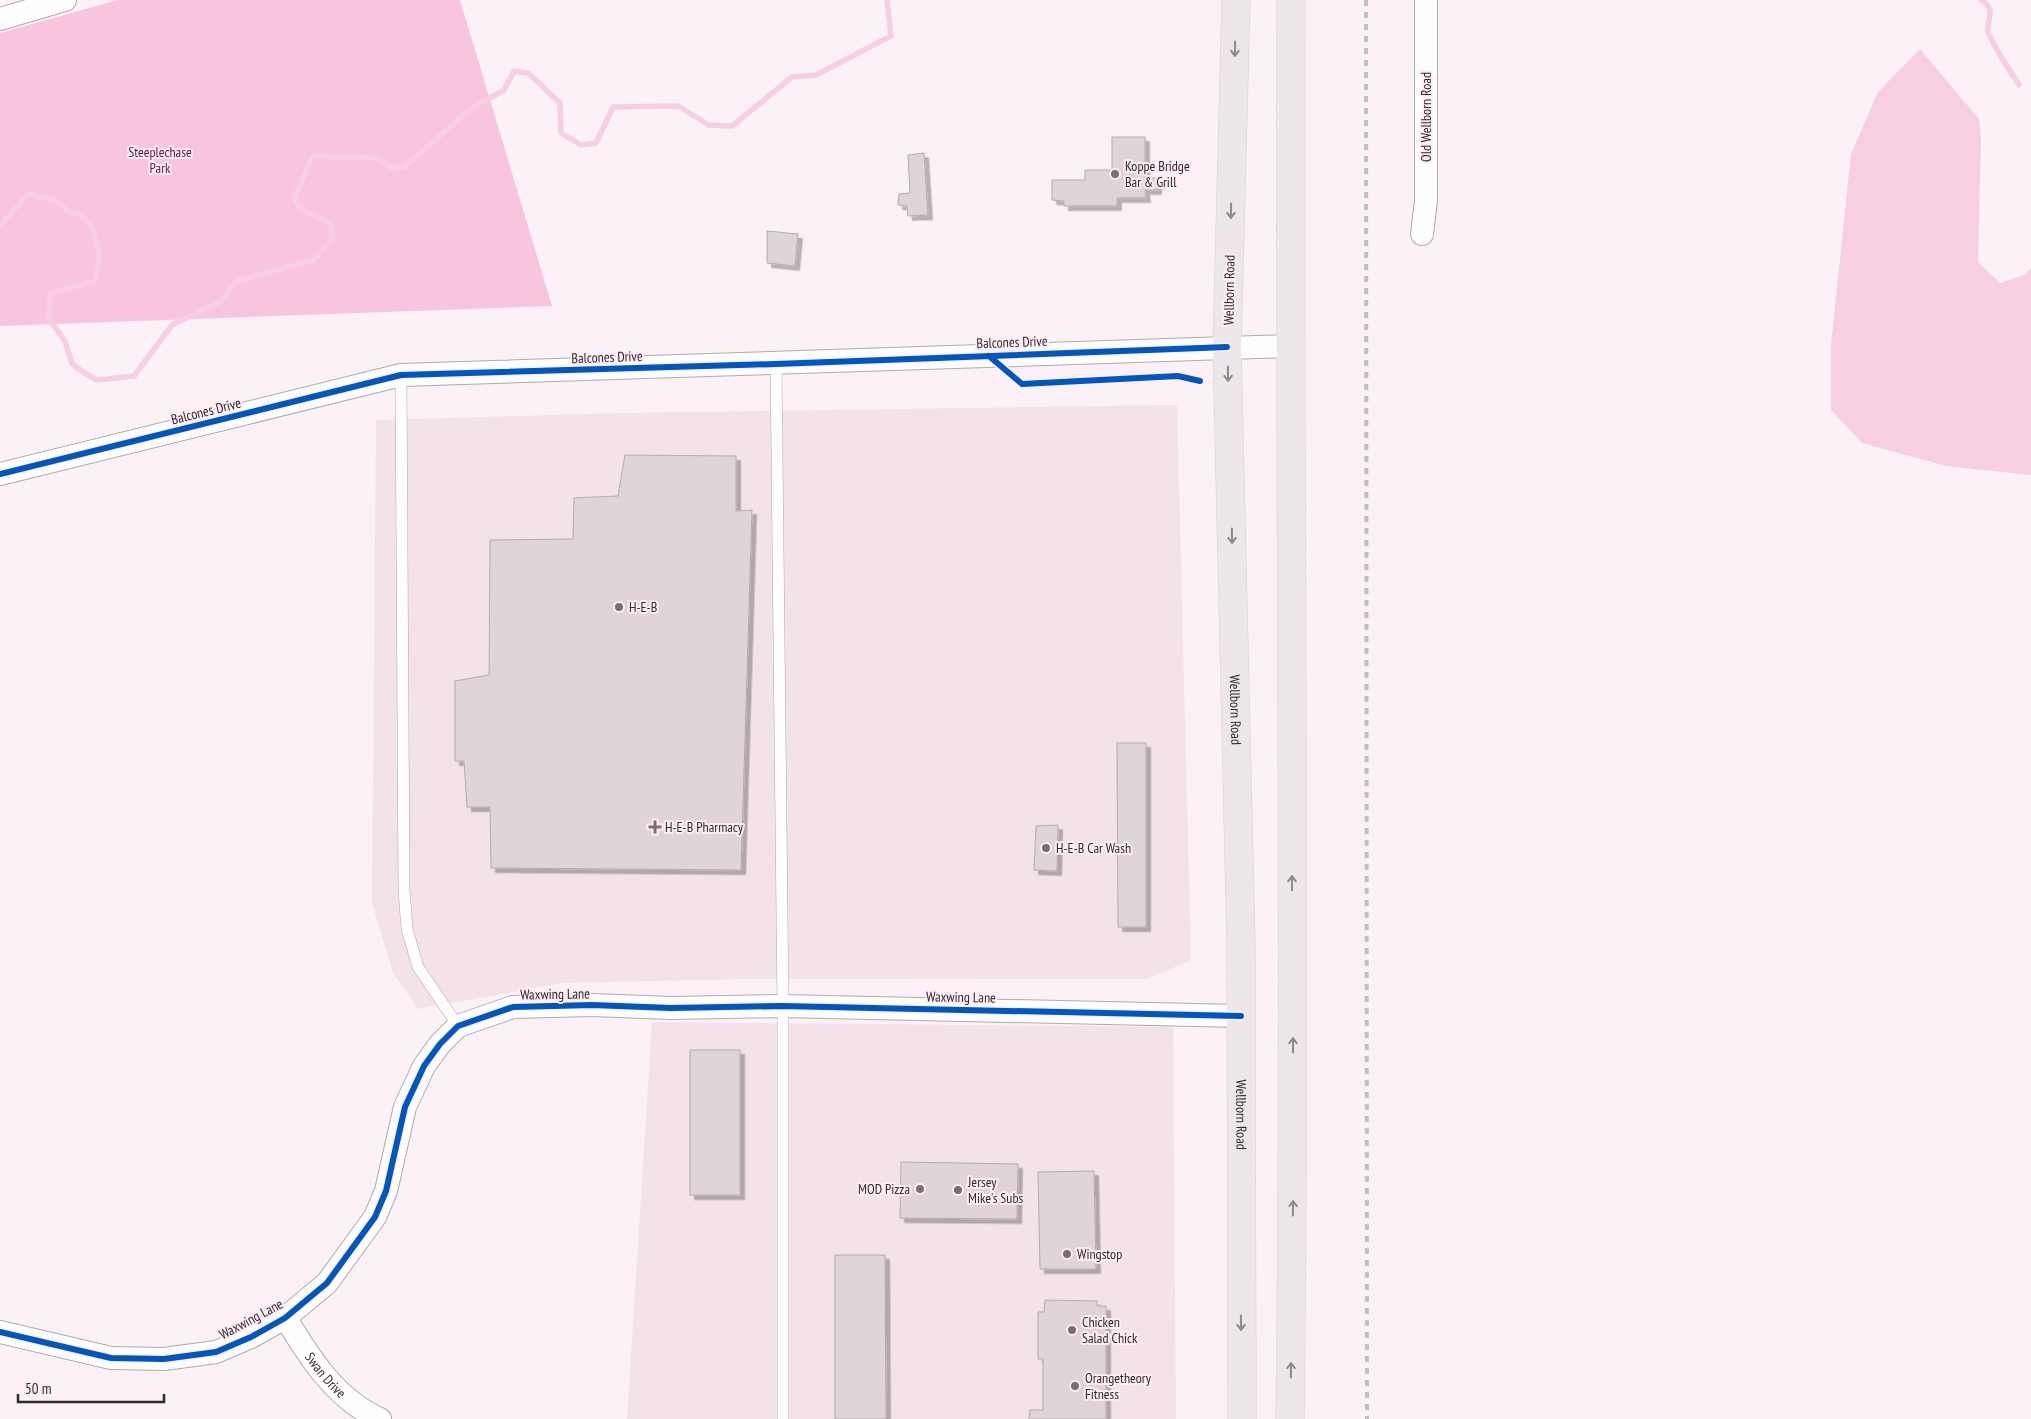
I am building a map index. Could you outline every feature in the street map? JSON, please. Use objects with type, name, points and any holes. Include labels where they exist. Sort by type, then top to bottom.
[{"type":"main road","name":"Wellborn Road","points":[[1236,0],[1227,347],[1241,1016],[1242,1419]]},
{"type":"main road","points":[[1290,1419],[1294,1118],[1290,346],[1291,0]]},
{"type":"street","points":[[0,19],[64,0]]},
{"type":"street","name":"Old Wellborn Road","points":[[1422,234],[1426,201],[1426,0]]},
{"type":"street","name":"Balcones Drive","points":[[0,474],[401,375],[1290,346]]},
{"type":"street","name":"Waxwing Lane","points":[[0,1332],[111,1358],[164,1359],[216,1352],[251,1337],[285,1317],[327,1283],[375,1217],[386,1191],[405,1107],[424,1066],[440,1044],[458,1026],[513,1007],[592,1005],[671,1008],[783,1006],[1241,1016]]},
{"type":"street","name":"Swan Drive","points":[[285,1317],[314,1363],[335,1388],[368,1414],[380,1419]]},
{"type":"lane","points":[[776,364],[783,1006],[783,1419]]},
{"type":"lane","points":[[401,375],[404,890],[408,929],[418,967],[458,1026]]},
{"type":"shaded area","points":[[1920,49],[1979,119],[1981,138],[1978,262],[2000,283],[2024,275],[2031,268],[2031,475],[1946,466],[1862,443],[1831,410],[1831,345],[1851,154],[1878,92]]},
{"type":"shaded area","points":[[1177,405],[1191,960],[1147,979],[743,979],[562,983],[418,1009],[393,973],[372,903],[376,420],[625,413]]},
{"type":"shaded area","points":[[652,1022],[1173,1027],[1176,1419],[627,1419]]},
{"type":"green space","name":"Steeplechase Park","points":[[118,0],[460,0],[552,306],[0,326],[0,33]]},
{"type":"building","name":"Koppe Bridge Bar & Grill","points":[[1112,137],[1145,137],[1145,178],[1157,178],[1157,190],[1145,190],[1146,198],[1117,198],[1117,206],[1064,206],[1064,201],[1052,200],[1052,180],[1085,180],[1085,170],[1112,170]]},
{"type":"building","points":[[924,153],[928,215],[908,216],[907,206],[898,205],[899,194],[910,193],[908,155]]},
{"type":"building","points":[[767,231],[798,234],[795,266],[767,263]]},
{"type":"building","name":"H-E-B","points":[[625,455],[736,456],[736,511],[752,510],[741,870],[491,868],[490,807],[467,807],[464,761],[455,761],[455,681],[489,675],[490,540],[573,539],[574,498],[618,496]]},
{"type":"building","points":[[1117,743],[1146,743],[1146,927],[1118,927]]},
{"type":"building","name":"H-E-B Car Wash","points":[[1058,825],[1057,871],[1034,870],[1036,826]]},
{"type":"building","points":[[690,1050],[740,1050],[740,1195],[690,1195]]},
{"type":"building","points":[[901,1162],[1018,1164],[1017,1219],[900,1218]]},
{"type":"building","points":[[1094,1171],[1096,1269],[1040,1269],[1038,1172]]},
{"type":"building","points":[[835,1255],[885,1255],[886,1419],[835,1419]]},
{"type":"building","points":[[1045,1300],[1097,1301],[1097,1306],[1106,1306],[1106,1419],[1029,1419],[1030,1410],[1043,1410],[1043,1359],[1038,1359],[1038,1312],[1044,1312]]},
{"type":"waterway","points":[[0,226],[28,194],[55,200],[69,212],[81,214],[92,226],[99,254],[95,281],[50,293],[49,319],[65,341],[72,364],[83,372],[97,380],[134,376],[172,325],[222,301],[236,281],[314,260],[333,237],[331,224],[300,209],[294,198],[313,156],[376,158],[392,168],[404,167],[472,108],[504,90],[514,71],[528,73],[560,103],[561,133],[581,145],[596,143],[613,107],[678,106],[709,125],[732,126],[792,77],[816,75],[891,36],[887,0]]},
{"type":"waterway","points":[[1981,0],[1989,7],[1990,11],[1989,35],[2019,85]]},
{"type":"railway","points":[[1366,0],[1367,1419]]},
{"type":"cycle path","points":[[0,474],[401,375],[776,364],[1227,347]]},
{"type":"cycle path","points":[[989,356],[1022,384],[1178,376],[1200,381]]},
{"type":"cycle path","points":[[0,1332],[111,1358],[164,1359],[216,1352],[251,1337],[285,1318],[327,1283],[375,1217],[386,1191],[405,1107],[424,1066],[440,1044],[458,1026],[513,1007],[592,1005],[671,1008],[783,1006],[1241,1016]]},
{"type":"place","name":"Koppe Bridge Bar & Grill","points":[[1115,174]]},
{"type":"place","name":"H-E-B","points":[[619,607]]},
{"type":"place","name":"H-E-B Pharmacy","points":[[655,827]]},
{"type":"place","name":"H-E-B Car Wash","points":[[1046,848]]},
{"type":"place","name":"MOD Pizza","points":[[920,1189]]},
{"type":"place","name":"Jersey Mike's Subs","points":[[958,1190]]},
{"type":"place","name":"Wingstop","points":[[1067,1254]]},
{"type":"place","name":"Chicken Salad Chick","points":[[1072,1330]]},
{"type":"place","name":"Orangetheory Fitness","points":[[1075,1386]]}]
